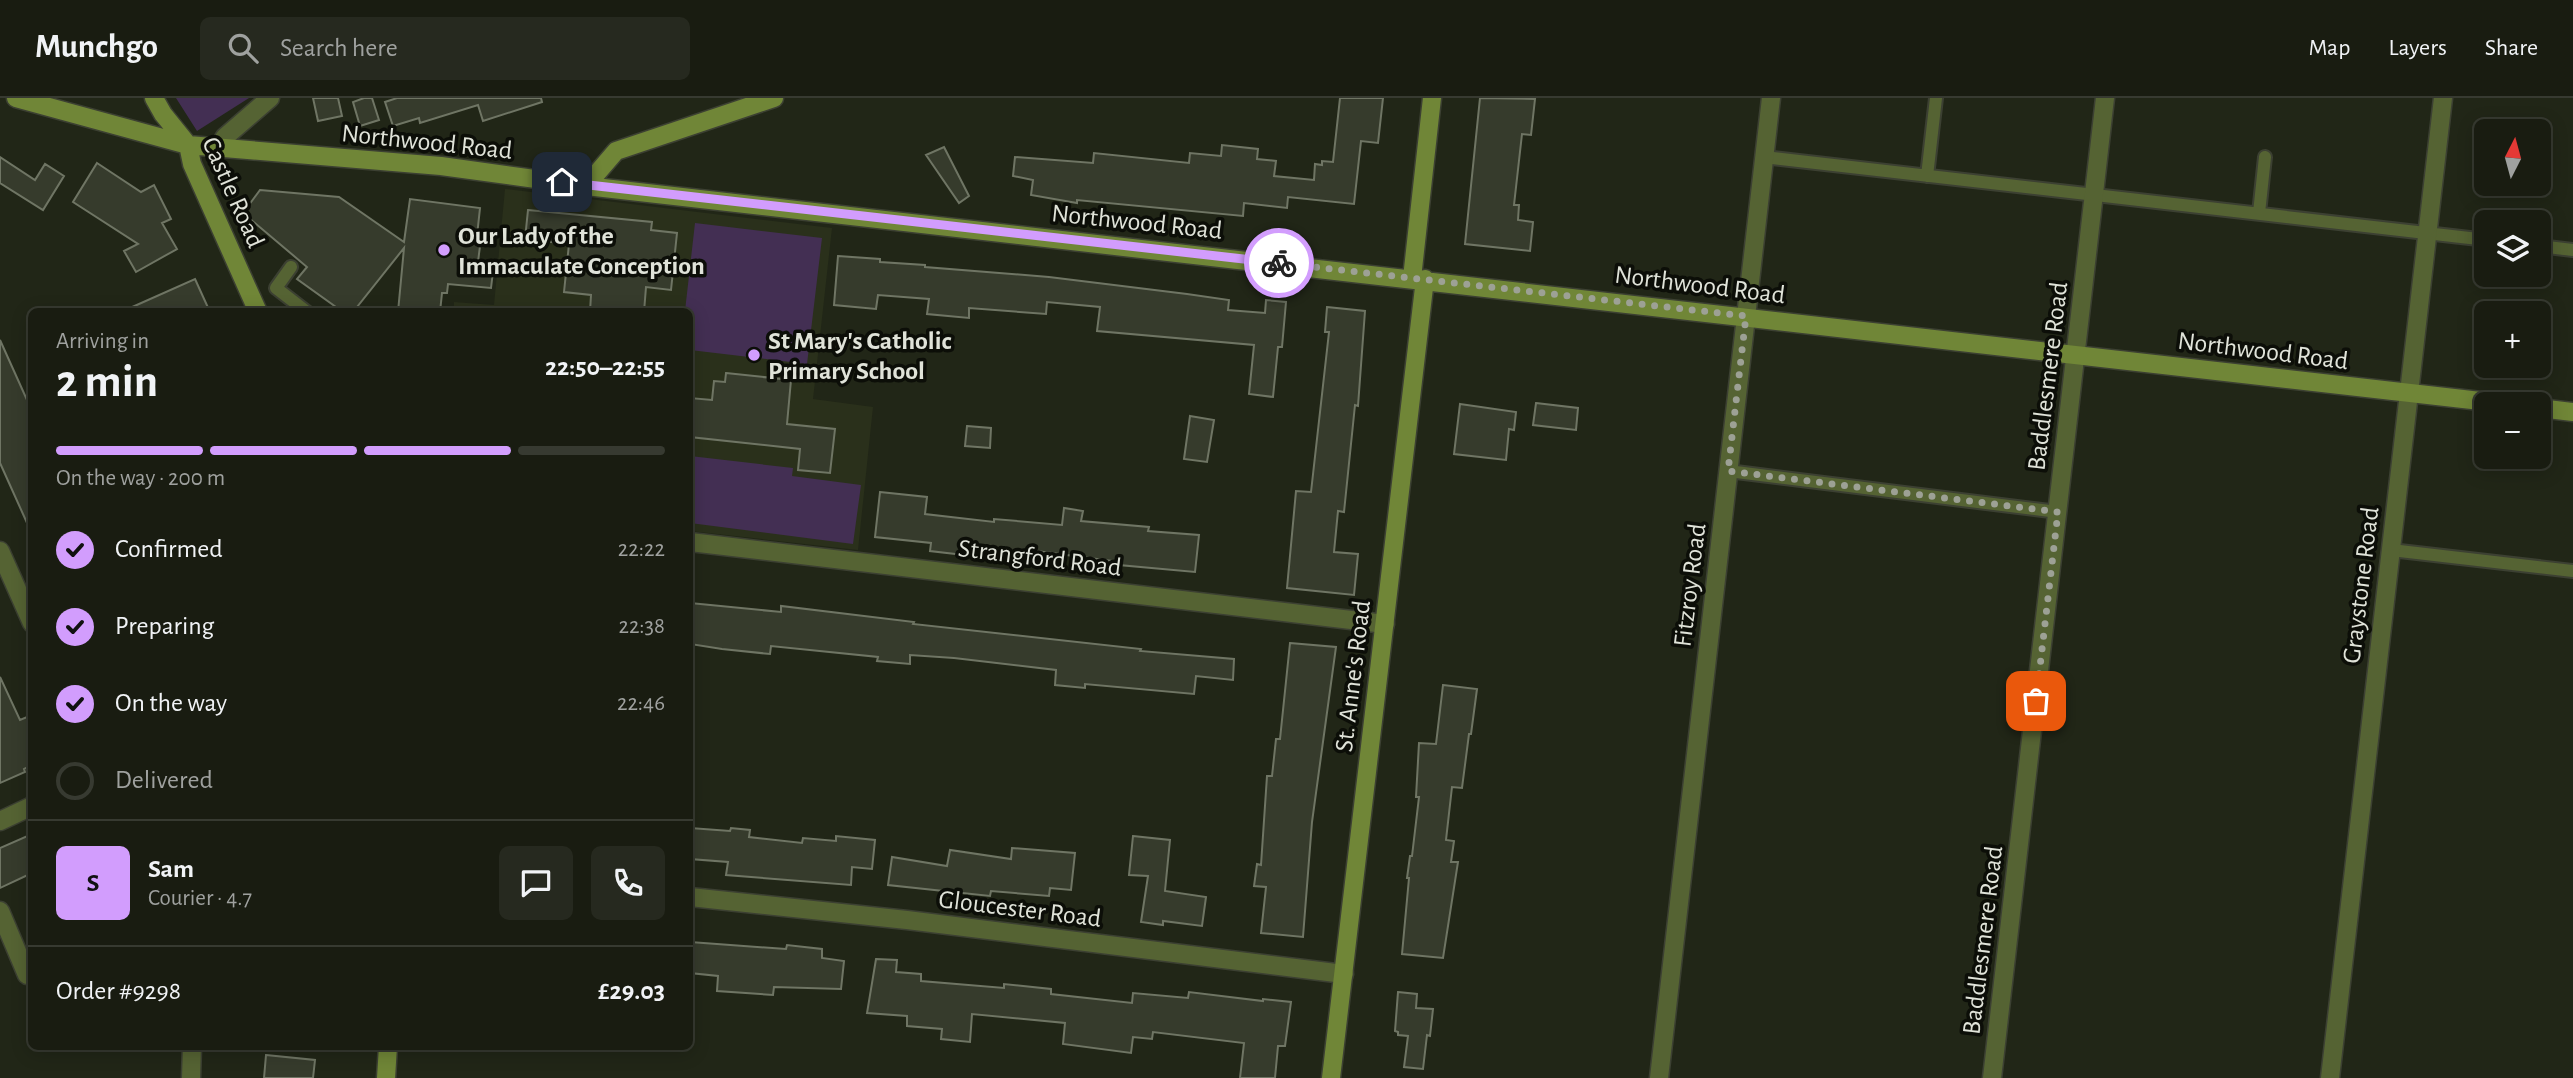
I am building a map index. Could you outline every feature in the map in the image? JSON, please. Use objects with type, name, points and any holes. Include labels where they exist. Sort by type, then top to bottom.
[{"type":"street","name":"Northwood Road","points":[[16,98],[188,145],[441,166],[586,186],[2474,400]]},
{"type":"street","name":"Castle Road","points":[[154,98],[188,145],[192,163],[256,308]]},
{"type":"street","points":[[218,148],[225,138],[270,98]]},
{"type":"street","points":[[586,186],[616,151],[774,98]]},
{"type":"street","name":"St. Anne's Road","points":[[1331,1078],[1385,624],[1418,279],[1432,98]]},
{"type":"street","name":"Fitzroy Road","points":[[1658,1078],[1771,98]]},
{"type":"street","name":"Baddlesmere Road","points":[[1992,1078],[2105,98]]},
{"type":"street","name":"Graystone Road","points":[[2330,1078],[2443,98]]},
{"type":"street","points":[[2551,409],[2573,412]]},
{"type":"street","name":"Strangford Road","points":[[693,542],[1385,624]]},
{"type":"street","points":[[0,551],[28,614]]},
{"type":"street","points":[[0,821],[28,808]]},
{"type":"street","name":"Gloucester Road","points":[[693,897],[907,920],[1344,974]]},
{"type":"street","points":[[0,911],[28,974]]},
{"type":"street","points":[[191,1078],[192,1050]]},
{"type":"street","points":[[386,1078],[388,1050]]},
{"type":"lane","points":[[1927,176],[1936,98]]},
{"type":"lane","points":[[1764,157],[2474,238]]},
{"type":"lane","points":[[2259,213],[2265,157]]},
{"type":"lane","points":[[2551,247],[2573,250]]},
{"type":"lane","points":[[290,267],[276,288],[302,308]]},
{"type":"lane","points":[[1728,471],[2058,512]]},
{"type":"lane","points":[[2391,550],[2573,571]]},
{"type":"shaded area","points":[[176,98],[249,98],[197,131]]},
{"type":"shaded area","name":"St Mary's Catholic Primary School","points":[[505,189],[832,228],[813,399],[873,407],[858,550],[693,531],[693,308],[454,308],[454,302],[494,305]]},
{"type":"shaded area","points":[[695,223],[822,238],[807,364],[693,350],[693,308],[685,308]]},
{"type":"shaded area","points":[[693,456],[793,468],[792,476],[861,485],[853,544],[693,523]]},
{"type":"building","points":[[313,98],[338,98],[342,116],[318,121]]},
{"type":"building","points":[[372,98],[379,120],[360,126],[353,102]]},
{"type":"building","points":[[397,98],[541,98],[542,102],[483,121],[478,105],[420,123],[419,118],[393,126],[385,102]]},
{"type":"building","points":[[1340,98],[1383,98],[1378,143],[1361,141],[1354,204],[1288,197],[1287,208],[1244,203],[1243,216],[1077,200],[1077,203],[1031,195],[1033,180],[1013,176],[1015,157],[1093,163],[1094,153],[1189,163],[1190,153],[1221,156],[1222,145],[1258,149],[1257,159],[1276,161],[1274,176],[1314,180],[1315,164],[1322,165],[1322,161],[1333,162]]},
{"type":"building","points":[[1480,98],[1535,99],[1531,135],[1522,134],[1514,205],[1519,205],[1518,220],[1533,222],[1530,251],[1465,244]]},
{"type":"building","points":[[944,147],[969,196],[959,203],[926,155]]},
{"type":"building","points":[[0,157],[35,180],[45,164],[64,176],[43,210],[0,183]]},
{"type":"building","points":[[97,163],[141,192],[154,185],[171,219],[162,223],[177,249],[136,272],[124,251],[138,244],[73,202]]},
{"type":"building","points":[[260,190],[339,197],[404,242],[410,199],[480,208],[476,245],[480,246],[478,262],[494,263],[491,288],[448,284],[447,293],[442,293],[440,308],[398,308],[404,248],[356,308],[337,308],[297,279],[307,267],[243,213]]},
{"type":"building","points":[[528,210],[652,222],[651,230],[677,233],[671,290],[646,287],[644,308],[590,308],[591,295],[564,292],[569,244],[525,239]]},
{"type":"building","points":[[838,256],[1187,294],[1229,300],[1228,310],[1265,313],[1266,300],[1286,302],[1282,347],[1278,347],[1273,397],[1249,394],[1254,345],[1097,331],[1100,307],[1047,302],[1046,314],[969,308],[969,318],[927,314],[929,299],[878,295],[876,309],[834,305]]},
{"type":"building","points":[[195,279],[208,308],[130,308]]},
{"type":"building","points":[[1327,307],[1365,311],[1358,406],[1355,405],[1344,512],[1338,511],[1334,552],[1358,554],[1354,595],[1287,588],[1296,491],[1311,492],[1329,332],[1325,332]]},
{"type":"building","points":[[0,340],[28,402],[28,525],[0,463]]},
{"type":"building","points":[[726,373],[791,380],[787,424],[835,429],[830,473],[798,470],[800,449],[693,437],[693,398],[712,400],[714,381],[725,382]]},
{"type":"building","points":[[1536,403],[1578,408],[1576,430],[1533,425]]},
{"type":"building","points":[[1460,404],[1516,412],[1514,430],[1509,429],[1506,460],[1454,454]]},
{"type":"building","points":[[1190,416],[1214,420],[1207,462],[1184,459]]},
{"type":"building","points":[[967,426],[991,428],[990,448],[965,446]]},
{"type":"building","points":[[880,492],[927,497],[925,514],[994,522],[994,519],[1062,525],[1064,508],[1083,511],[1081,521],[1199,535],[1195,572],[1119,565],[1119,562],[1028,550],[1028,553],[982,549],[981,557],[930,551],[931,543],[875,537]]},
{"type":"building","points":[[693,603],[781,612],[781,606],[914,622],[913,624],[1141,649],[1140,651],[1234,659],[1233,680],[1196,676],[1194,694],[1085,684],[1085,688],[1055,685],[1056,670],[954,658],[910,655],[910,664],[877,661],[878,657],[771,646],[770,654],[693,644]]},
{"type":"building","points":[[1290,643],[1336,647],[1312,822],[1303,937],[1261,933],[1266,887],[1254,886],[1257,864],[1261,865],[1267,776],[1272,776],[1276,739],[1280,739]]},
{"type":"building","points":[[0,677],[20,720],[28,717],[28,767],[24,769],[25,772],[0,783]]},
{"type":"building","points":[[1443,685],[1477,689],[1462,788],[1452,787],[1446,840],[1454,841],[1451,862],[1458,862],[1443,958],[1402,954],[1407,878],[1419,797],[1416,797],[1419,743],[1436,744]]},
{"type":"building","points":[[693,828],[750,830],[749,837],[802,843],[803,838],[836,841],[836,836],[875,840],[872,869],[852,867],[851,885],[726,875],[728,862],[693,859]]},
{"type":"building","points":[[28,836],[28,875],[0,888],[0,848]]},
{"type":"building","points":[[1133,836],[1170,840],[1165,891],[1206,897],[1202,926],[1163,921],[1163,925],[1141,922],[1148,876],[1129,875]]},
{"type":"building","points":[[1012,848],[1075,853],[1071,890],[1050,888],[1049,896],[991,891],[990,896],[888,885],[892,857],[947,866],[950,850],[1011,859]]},
{"type":"building","points":[[693,942],[786,949],[787,945],[822,949],[822,958],[844,961],[841,989],[774,987],[773,995],[717,991],[718,976],[693,973]]},
{"type":"building","points":[[876,959],[897,960],[896,972],[921,974],[921,981],[1004,988],[1004,984],[1051,989],[1051,994],[1132,1003],[1133,993],[1188,998],[1189,992],[1291,1002],[1285,1046],[1278,1046],[1275,1078],[1240,1078],[1244,1043],[1153,1032],[1152,1039],[1133,1037],[1131,1053],[1063,1044],[1065,1023],[972,1014],[970,1042],[941,1039],[942,1029],[907,1026],[907,1016],[867,1013]]},
{"type":"building","points":[[1398,992],[1417,994],[1416,1008],[1433,1009],[1423,1069],[1404,1067],[1408,1036],[1398,1035],[1395,1031]]},
{"type":"building","points":[[266,1055],[315,1060],[313,1078],[264,1078]]},
{"type":"way so far","points":[[1279,263],[1746,316],[1728,471],[2058,512],[2036,701]]},
{"type":"place","name":"Our Lady of the Immaculate Conception","points":[[444,250]]},
{"type":"place","name":"St Mary's Catholic Primary School","points":[[754,355]]},
{"type":"route","points":[[562,182],[1279,263]]}]
